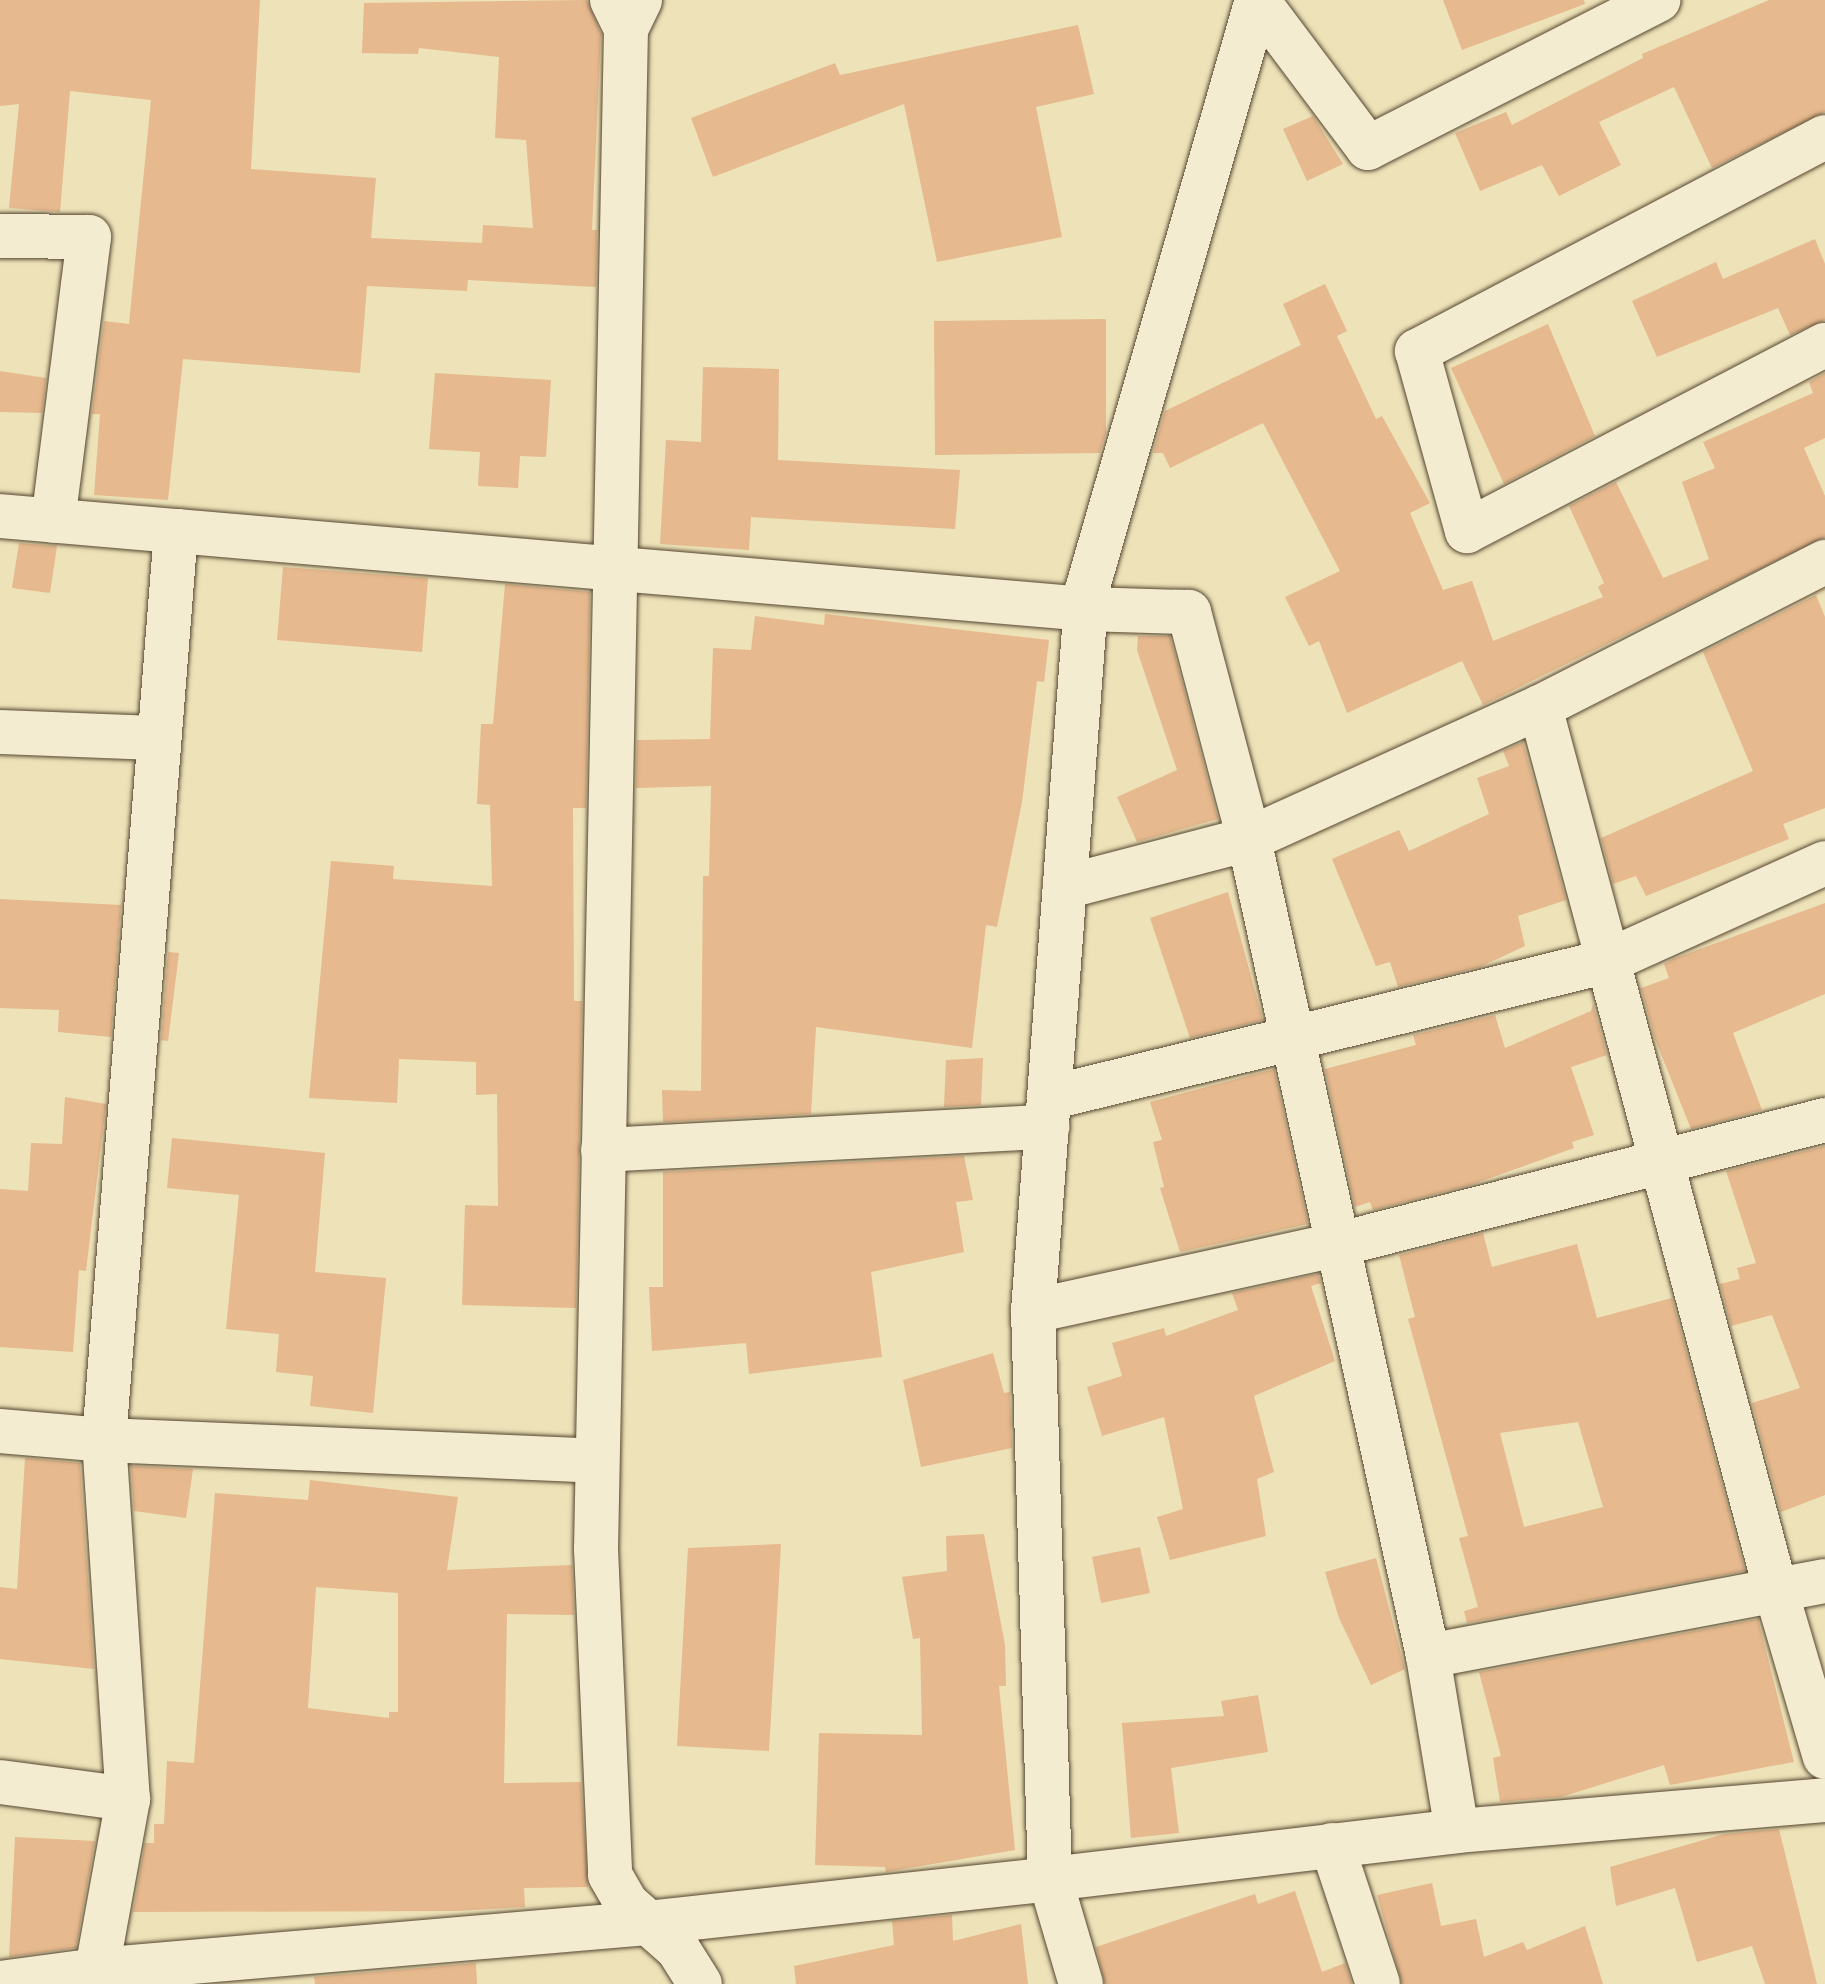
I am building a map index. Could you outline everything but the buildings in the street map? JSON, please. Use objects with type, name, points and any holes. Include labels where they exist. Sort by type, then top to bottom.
[{"type":"street","points":[[1081,1984],[1050,1879],[1033,1311],[1085,609],[1257,0],[1368,148],[1659,0]]},
{"type":"street","points":[[626,10],[597,1461],[610,1875],[627,1904],[678,1949],[700,1984]]},
{"type":"street","points":[[1825,137],[1417,351],[1467,531],[1825,345]]},
{"type":"street","points":[[0,236],[89,237],[53,521]]},
{"type":"street","points":[[0,516],[613,565],[1085,609],[1189,612],[1249,839],[1428,1656],[1457,1831]]},
{"type":"street","points":[[94,1977],[128,1799],[104,1440],[176,531]]},
{"type":"street","points":[[1065,887],[1249,839],[1540,707],[1825,562]]},
{"type":"street","points":[[1540,707],[1776,1591],[1825,1757]]},
{"type":"street","points":[[0,732],[159,738]]},
{"type":"street","points":[[603,1150],[1048,1113],[1291,1039],[1608,961],[1825,863]]},
{"type":"street","points":[[1033,1311],[1336,1245],[1825,1120]]},
{"type":"street","points":[[0,1431],[104,1440],[597,1461]]},
{"type":"street","points":[[1428,1656],[1825,1581]]},
{"type":"street","points":[[0,1782],[128,1799]]},
{"type":"street","points":[[0,1983],[94,1977],[647,1923],[1457,1831],[1825,1800]]},
{"type":"street","points":[[1332,1845],[1378,1984]]}]
